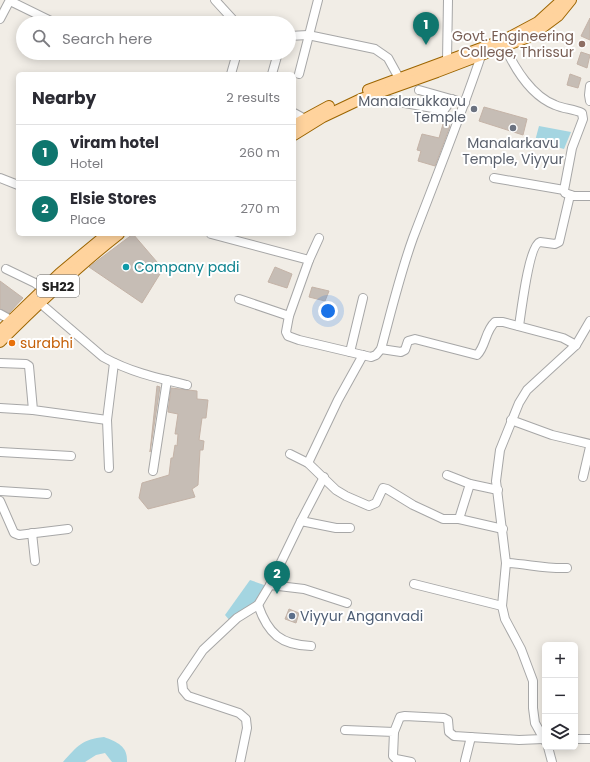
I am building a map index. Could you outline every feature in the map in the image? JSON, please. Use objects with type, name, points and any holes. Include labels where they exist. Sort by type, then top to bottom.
[{"type":"main road","points":[[296,134],[323,117],[361,99],[481,56],[491,48],[538,22],[562,0]]},
{"type":"main road","points":[[296,124],[338,102],[399,78],[447,61],[491,48],[505,47],[531,36],[558,16],[571,0]]},
{"type":"main road","name":"SH22","points":[[0,331],[43,289],[105,236]]},
{"type":"main road","name":"SH22","points":[[0,342],[40,303],[94,254],[116,236]]},
{"type":"street","points":[[0,19],[10,0],[41,16]]},
{"type":"street","points":[[215,0],[230,16]]},
{"type":"street","points":[[299,74],[318,0]]},
{"type":"street","points":[[447,61],[448,0]]},
{"type":"street","points":[[296,36],[308,35],[375,49],[383,53],[388,58],[399,78]]},
{"type":"street","points":[[505,47],[510,58],[530,86],[543,98],[555,105],[578,111],[583,115],[572,148],[559,242],[555,244],[540,242],[535,247],[525,288],[519,326]]},
{"type":"street","points":[[319,238],[309,260],[285,327],[286,332],[288,336],[350,352],[371,357],[376,355],[381,349],[399,281],[411,245],[465,103],[481,56]]},
{"type":"street","points":[[232,72],[235,60]]},
{"type":"street","points":[[273,72],[276,60]]},
{"type":"street","points":[[590,86],[588,95],[590,101]]},
{"type":"street","points":[[419,90],[465,103]]},
{"type":"street","points":[[388,100],[444,110],[452,99]]},
{"type":"street","points":[[296,113],[305,119]]},
{"type":"street","points":[[494,178],[590,196]]},
{"type":"street","points":[[0,179],[16,184]]},
{"type":"street","points":[[219,236],[309,260]]},
{"type":"street","points":[[6,269],[35,283],[43,289]]},
{"type":"street","points":[[350,352],[363,298]]},
{"type":"street","points":[[239,299],[289,316]]},
{"type":"street","points":[[40,303],[103,357],[142,375],[187,385]]},
{"type":"street","points":[[0,314],[12,320]]},
{"type":"street","points":[[542,736],[535,723],[533,708],[533,681],[521,649],[505,619],[502,606],[506,563],[496,481],[500,450],[511,420],[527,390],[587,334],[590,321]]},
{"type":"street","points":[[381,349],[401,352],[405,350],[410,339],[415,338],[477,355],[481,351],[490,326],[495,322],[503,322],[562,338],[576,345]]},
{"type":"street","points":[[308,463],[338,400],[363,355]]},
{"type":"street","points":[[0,363],[26,364],[29,366],[33,410]]},
{"type":"street","points":[[110,468],[108,420],[114,363]]},
{"type":"street","points":[[153,471],[167,380]]},
{"type":"street","points":[[0,408],[33,410],[108,420]]},
{"type":"street","points":[[511,420],[552,435],[590,446],[582,477]]},
{"type":"street","points":[[0,452],[71,456]]},
{"type":"street","points":[[290,454],[308,463],[336,490],[369,506],[374,506],[380,491],[383,488],[386,488],[413,505],[443,519],[459,519],[503,529]]},
{"type":"street","points":[[447,475],[470,484],[498,490]]},
{"type":"street","points":[[240,762],[246,728],[246,719],[239,713],[188,696],[182,690],[182,681],[203,650],[237,618],[258,605],[270,585],[324,477]]},
{"type":"street","points":[[459,519],[470,484]]},
{"type":"street","points":[[0,491],[47,494]]},
{"type":"street","points":[[0,501],[14,533],[19,535],[68,529]]},
{"type":"street","points":[[302,521],[336,528],[350,528]]},
{"type":"street","points":[[32,533],[35,561]]},
{"type":"street","points":[[506,563],[527,564],[551,569],[567,568]]},
{"type":"street","points":[[414,584],[502,606]]},
{"type":"street","points":[[270,585],[304,589],[347,603]]},
{"type":"street","points":[[258,605],[264,623],[277,638],[296,645],[311,646]]},
{"type":"street","points":[[411,762],[396,759],[393,756],[394,732],[400,717],[404,716],[444,718],[448,720],[450,734],[470,737],[542,740]]},
{"type":"street","points":[[345,730],[394,732]]},
{"type":"street","points":[[465,761],[470,737]]},
{"type":"street","points":[[578,739],[590,739]]},
{"type":"street","points":[[549,750],[552,762]]},
{"type":"water","points":[[539,126],[571,132],[564,149],[535,141]]},
{"type":"water","points":[[250,580],[267,586],[256,603],[231,622],[225,615]]},
{"type":"water","points":[[104,737],[124,748],[127,762],[112,762],[105,753],[96,755],[85,762],[63,762],[81,744]]},
{"type":"building","points":[[590,18],[590,40],[581,36]]},
{"type":"building","points":[[581,52],[590,55],[587,68],[577,64]]},
{"type":"building","points":[[570,74],[581,78],[578,88],[567,85]]},
{"type":"building","name":"Manalarkavu Temple, Viyyur","points":[[484,107],[527,119],[523,135],[479,121]]},
{"type":"building","points":[[443,124],[450,126],[435,166],[418,161],[421,151],[417,150],[422,134],[439,138]]},
{"type":"building","name":"Company padi","points":[[130,236],[135,236],[163,269],[142,303],[89,267]]},
{"type":"building","points":[[275,267],[292,274],[287,288],[268,282]]},
{"type":"building","points":[[0,281],[23,298],[9,313],[0,309]]},
{"type":"building","points":[[312,287],[329,291],[325,301],[309,297]]},
{"type":"building","points":[[157,386],[160,387],[150,452]]},
{"type":"building","points":[[171,388],[197,391],[197,399],[208,400],[206,418],[202,418],[199,440],[204,441],[203,450],[200,450],[198,485],[192,489],[195,497],[148,509],[139,498],[142,483],[169,475],[171,458],[173,458],[175,445],[177,446],[178,434],[175,434],[178,414],[168,412]]},
{"type":"building","name":"Viyyur Anganvadi","points":[[289,609],[299,613],[296,623],[285,619]]},
{"type":"place","name":"Govt. Engineering College, Thrissur","points":[[582,44]]},
{"type":"place","name":"viram hotel","points":[[426,45]]},
{"type":"place","name":"Manalarukkavu Temple","points":[[474,109]]},
{"type":"place","name":"Manalarkavu Temple, Viyyur","points":[[513,128]]},
{"type":"place","name":"Company padi","points":[[126,267]]},
{"type":"place","name":"surabhi","points":[[12,343]]},
{"type":"place","name":"Elsie Stores","points":[[277,594]]},
{"type":"place","name":"Viyyur Anganvadi","points":[[292,616]]}]
